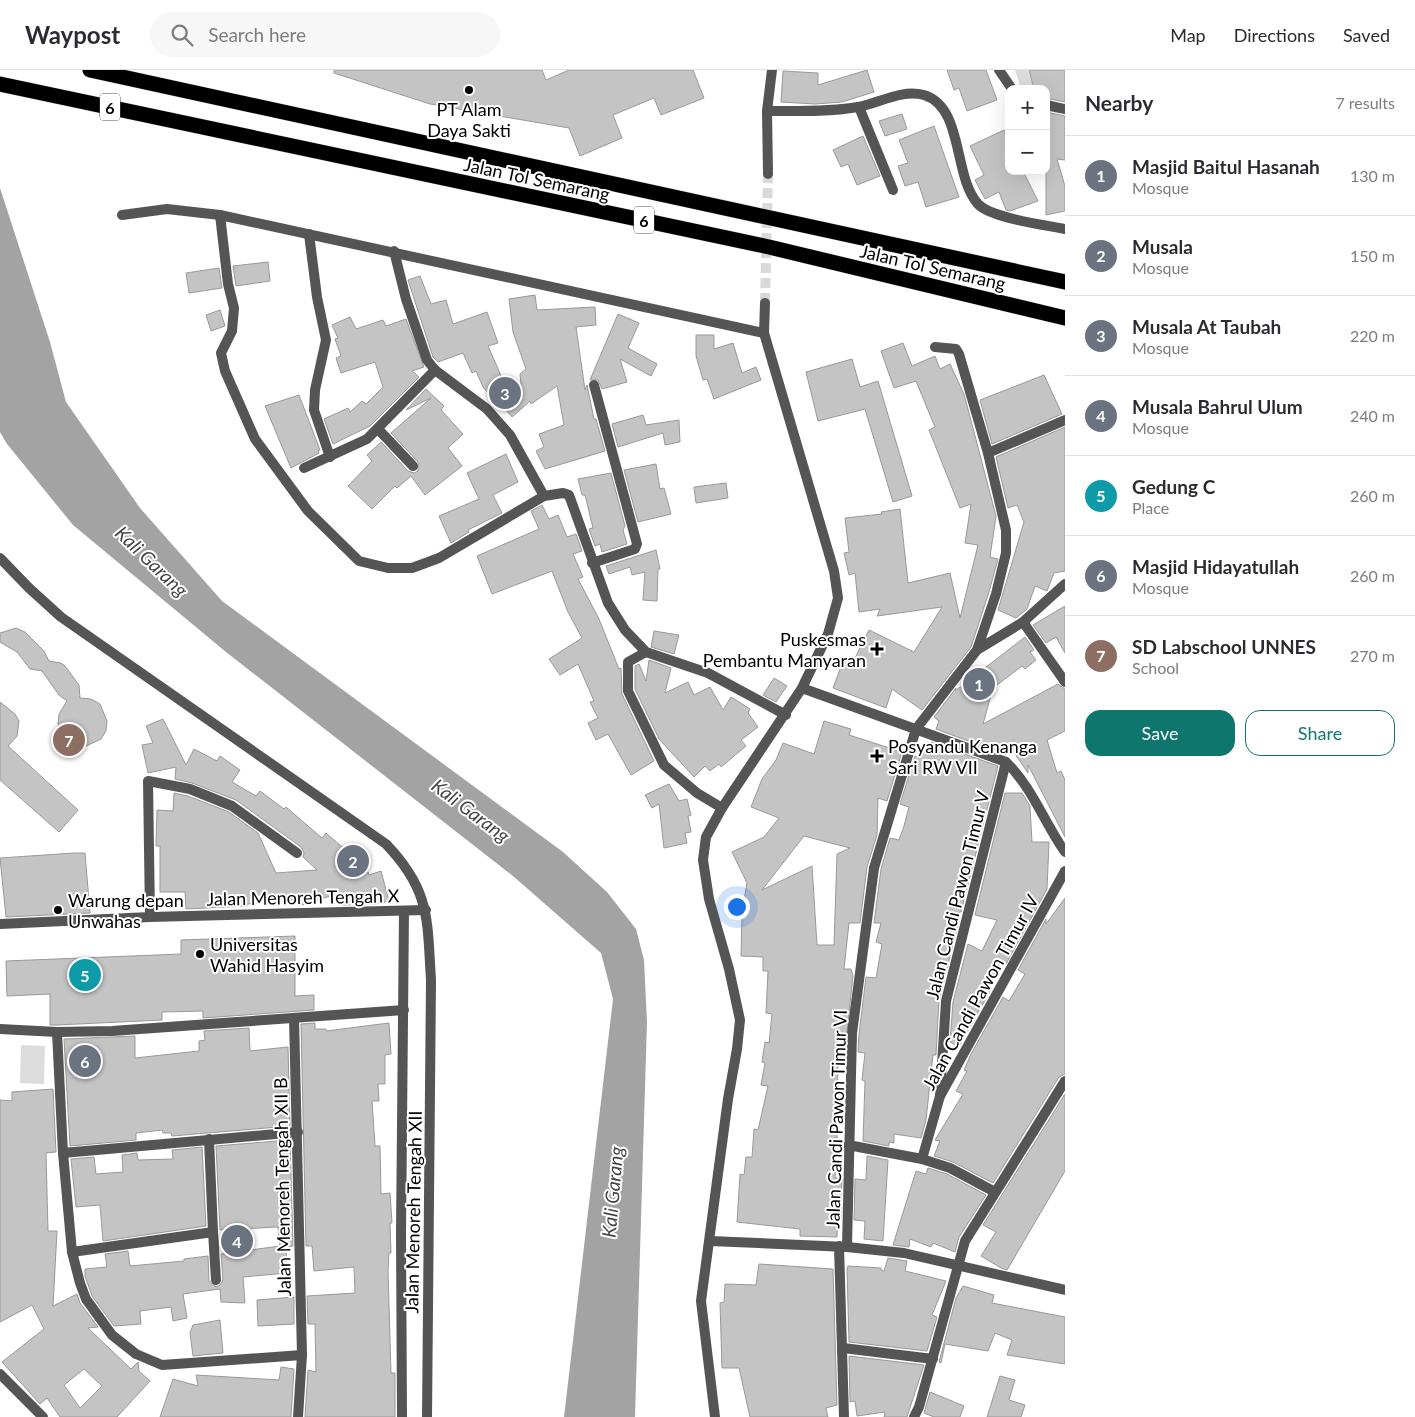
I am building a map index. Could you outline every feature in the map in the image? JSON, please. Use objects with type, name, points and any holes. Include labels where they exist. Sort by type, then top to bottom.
[{"type":"highway","name":"Jalan Tol Semarang","points":[[90,70],[1065,282]]},
{"type":"highway","name":"Jalan Tol Semarang","points":[[0,84],[769,247],[1065,318]]},
{"type":"street","points":[[768,174],[767,110],[772,70]]},
{"type":"street","points":[[999,70],[1009,85]]},
{"type":"street","points":[[767,110],[860,106],[905,94],[925,96],[940,105],[951,126],[967,187],[979,205],[990,211],[1025,222],[1065,229]]},
{"type":"street","points":[[860,106],[893,190]]},
{"type":"street","points":[[1050,106],[1065,109]]},
{"type":"street","points":[[122,215],[167,209],[220,215],[394,251],[764,333]]},
{"type":"street","points":[[220,215],[228,284],[234,308],[232,331],[220,353],[225,371],[255,439],[308,511],[359,561],[388,568],[412,568],[439,558],[544,496],[563,493],[569,495],[608,603],[625,630],[646,652],[708,673],[786,715]]},
{"type":"street","points":[[309,234],[317,297],[326,340],[315,390],[314,410],[330,457]]},
{"type":"street","points":[[394,251],[406,299],[427,360],[435,370],[487,410],[510,434],[544,496]]},
{"type":"street","points":[[715,1417],[701,1301],[728,1099],[738,1049],[740,1020],[729,969],[709,899],[703,860],[706,837],[722,808],[786,715],[802,688],[828,634],[838,598],[834,571],[764,333],[765,303]]},
{"type":"street","points":[[935,347],[956,349],[959,354],[988,453],[1006,530],[1006,553],[996,594],[978,650]]},
{"type":"street","points":[[304,468],[359,444],[378,429],[435,370]]},
{"type":"street","points":[[592,563],[635,549],[637,544],[594,385]]},
{"type":"street","points":[[988,453],[1060,420],[1065,420]]},
{"type":"street","points":[[378,429],[413,466]]},
{"type":"street","name":"Jalan Menoreh Tengah XII","points":[[0,558],[61,617],[386,844],[409,870],[419,890],[426,910],[430,1007],[427,1417]]},
{"type":"street","points":[[916,729],[978,650],[1023,622],[1065,584]]},
{"type":"street","points":[[1023,622],[1065,682]]},
{"type":"street","points":[[646,652],[628,662],[628,691],[664,765],[697,793],[722,808]]},
{"type":"street","points":[[802,688],[1006,762],[1021,777],[1065,852]]},
{"type":"street","name":"Jalan Candi Pawon Timur VI","points":[[844,1417],[843,1246],[852,1032],[874,868],[916,729]]},
{"type":"street","name":"Jalan Candi Pawon Timur V","points":[[940,1096],[946,1001],[1006,762]]},
{"type":"street","points":[[150,917],[148,780],[190,789],[232,806],[297,853]]},
{"type":"street","name":"Jalan Candi Pawon Timur IV","points":[[922,1159],[940,1096],[1065,871]]},
{"type":"street","name":"Jalan Menoreh Tengah X","points":[[0,924],[150,917],[426,910]]},
{"type":"street","points":[[402,1417],[401,1234],[404,911]]},
{"type":"street","points":[[0,1028],[57,1032],[178,1027],[404,1010]]},
{"type":"street","name":"Jalan Menoreh Tengah XII B","points":[[294,1018],[302,1355],[298,1417]]},
{"type":"street","points":[[57,1032],[63,1153],[72,1252],[86,1298],[112,1335],[148,1360],[162,1365],[302,1355]]},
{"type":"street","points":[[914,1417],[919,1407],[933,1359],[965,1241],[1065,1081]]},
{"type":"street","points":[[63,1153],[298,1132]]},
{"type":"street","points":[[209,1139],[216,1280]]},
{"type":"street","points":[[848,1145],[922,1159],[950,1168],[995,1192]]},
{"type":"street","points":[[72,1252],[213,1232]]},
{"type":"street","points":[[710,1241],[843,1246],[904,1253],[1065,1290]]},
{"type":"street","points":[[843,1348],[933,1359]]},
{"type":"street","points":[[0,1374],[43,1417]]},
{"type":"shaded area","points":[[1015,70],[1028,70],[1033,85],[1020,85]]},
{"type":"shaded area","points":[[21,1045],[45,1046],[44,1084],[20,1083]]},
{"type":"water","name":"Kali Garang","points":[[0,188],[50,342],[66,402],[140,508],[222,601],[563,852],[607,892],[636,929],[644,960],[647,1022],[635,1417],[564,1417],[613,999],[601,953],[513,876],[226,652],[73,525],[7,444],[0,432]]},
{"type":"building","points":[[334,70],[542,70],[546,80],[569,70],[693,70],[704,98],[661,115],[654,98],[613,115],[622,138],[580,156],[569,128],[430,104],[334,73]]},
{"type":"building","points":[[867,70],[874,92],[842,102],[815,104],[781,102],[783,71],[818,73],[818,85]]},
{"type":"building","points":[[947,70],[986,70],[997,100],[967,111],[959,88],[954,90]]},
{"type":"building","points":[[1029,70],[1065,70],[1065,102],[1050,99],[1050,85],[1033,85]]},
{"type":"building","points":[[1050,113],[1065,116],[1065,160],[1057,159],[1065,186],[1065,211],[1046,215],[1046,175],[1050,175]]},
{"type":"building","points":[[902,114],[907,129],[885,136],[879,121]]},
{"type":"building","points":[[934,126],[959,197],[926,207],[918,182],[905,186],[898,166],[908,163],[899,140]]},
{"type":"building","points":[[1004,130],[1005,175],[1025,175],[1038,201],[1010,211],[1006,210],[999,192],[985,199],[975,180],[984,175],[970,146]]},
{"type":"building","points":[[863,136],[880,176],[857,185],[848,164],[841,167],[833,150]]},
{"type":"building","points":[[268,262],[270,281],[236,286],[233,266]]},
{"type":"building","points":[[219,268],[222,288],[189,293],[186,273]]},
{"type":"building","points":[[420,276],[431,304],[446,300],[453,324],[487,312],[498,343],[488,346],[505,385],[511,380],[513,387],[521,385],[520,374],[526,369],[513,332],[509,299],[535,295],[537,310],[595,307],[596,325],[576,327],[585,390],[587,385],[594,419],[596,419],[605,451],[545,469],[536,451],[544,447],[539,434],[564,425],[557,386],[531,404],[530,401],[512,417],[501,404],[499,406],[483,387],[476,371],[472,373],[463,353],[438,362],[433,357],[408,280]]},
{"type":"building","points":[[220,310],[225,326],[211,331],[206,315]]},
{"type":"building","points":[[618,314],[639,323],[628,348],[657,364],[651,376],[620,359],[627,382],[602,389],[598,380],[590,380]]},
{"type":"building","points":[[350,317],[356,329],[383,320],[386,326],[406,319],[424,367],[412,371],[419,377],[370,426],[333,444],[324,419],[348,408],[350,412],[362,401],[366,404],[383,387],[375,362],[341,373],[336,358],[341,356],[335,339],[338,338],[332,325]]},
{"type":"building","points":[[696,335],[714,335],[714,349],[733,343],[742,373],[756,367],[761,380],[714,399],[707,379],[703,380],[696,356]]},
{"type":"building","points":[[903,343],[912,366],[935,356],[940,369],[950,364],[964,394],[996,516],[990,557],[998,559],[971,647],[922,710],[892,689],[886,708],[833,688],[843,661],[852,664],[869,630],[914,652],[942,607],[877,616],[880,609],[859,612],[855,573],[849,575],[844,553],[849,552],[845,518],[882,514],[881,512],[900,509],[908,583],[950,573],[960,618],[978,545],[965,543],[971,504],[960,508],[929,430],[935,427],[916,381],[894,388],[881,351]]},
{"type":"building","points":[[852,359],[860,387],[878,381],[912,496],[893,502],[865,409],[818,421],[806,372]]},
{"type":"building","points":[[1044,375],[1062,414],[992,444],[980,400]]},
{"type":"building","points":[[426,389],[444,406],[441,410],[463,434],[448,448],[462,466],[425,495],[411,476],[397,488],[395,486],[372,509],[348,486],[372,461],[367,455],[381,442],[408,471],[414,473],[418,471],[418,462],[391,433],[431,398],[406,410]]},
{"type":"building","points":[[299,395],[320,450],[318,450],[319,453],[291,468],[265,406]]},
{"type":"building","points":[[643,415],[646,425],[679,420],[680,442],[665,445],[663,433],[618,447],[612,424]]},
{"type":"building","points":[[1065,427],[1065,571],[1054,573],[1047,591],[1035,586],[1027,609],[1016,618],[998,610],[1024,522],[1017,505],[1008,508],[996,457]]},
{"type":"building","points":[[506,454],[518,482],[493,495],[502,513],[468,530],[469,532],[451,543],[439,516],[479,499],[467,473]]},
{"type":"building","points":[[656,464],[660,489],[664,488],[671,514],[638,522],[624,470]]},
{"type":"building","points":[[611,473],[625,526],[623,530],[627,544],[602,552],[600,544],[595,546],[589,529],[593,528],[585,495],[582,495],[578,479]]},
{"type":"building","points":[[726,483],[728,498],[696,503],[694,487]]},
{"type":"building","points":[[542,505],[549,519],[558,515],[567,537],[576,534],[582,551],[573,554],[583,577],[578,579],[599,619],[619,669],[621,668],[622,694],[654,761],[631,775],[608,734],[596,740],[588,723],[598,718],[590,702],[594,701],[578,664],[560,675],[549,659],[582,638],[568,612],[552,571],[492,594],[477,556],[539,529],[531,511]]},
{"type":"building","points":[[656,550],[660,569],[658,569],[657,601],[643,600],[645,572],[632,575],[630,567],[609,574],[606,566]]},
{"type":"building","points":[[1065,606],[1065,653],[1056,637],[1046,643],[1033,625]]},
{"type":"building","points":[[16,628],[25,632],[44,651],[49,661],[61,663],[65,666],[79,685],[80,698],[91,699],[100,704],[107,721],[106,731],[101,739],[84,747],[74,746],[66,741],[58,724],[59,714],[67,701],[59,695],[42,671],[30,669],[17,652],[0,642],[0,633]]},
{"type":"building","points":[[654,631],[679,635],[674,654],[651,647]]},
{"type":"building","points":[[1025,637],[1034,650],[1030,652],[1036,660],[1025,669],[1022,666],[993,688],[983,724],[1058,684],[1065,689],[1065,731],[1047,740],[1057,773],[1061,771],[1065,780],[1065,837],[1028,765],[1028,773],[1009,745],[1006,755],[936,729],[939,721],[934,717],[956,688],[955,691]]},
{"type":"building","points":[[649,660],[671,668],[665,693],[688,682],[694,695],[710,687],[723,710],[731,697],[750,709],[748,713],[758,727],[741,740],[746,746],[721,767],[719,764],[710,771],[705,766],[694,777],[659,739],[635,689],[635,666],[639,664],[646,681]]},
{"type":"building","points":[[774,678],[787,686],[776,702],[763,695]]},
{"type":"building","points":[[0,702],[15,714],[19,721],[17,736],[8,746],[78,810],[59,832],[0,780]]},
{"type":"building","points":[[163,719],[186,765],[194,749],[217,761],[220,756],[240,770],[232,782],[256,796],[260,791],[284,809],[286,807],[322,838],[326,833],[348,852],[361,849],[366,872],[369,875],[381,871],[389,901],[376,904],[343,905],[340,893],[302,905],[300,899],[247,904],[247,906],[186,909],[185,892],[160,892],[160,846],[156,846],[157,810],[173,811],[174,793],[188,796],[229,812],[258,833],[276,873],[317,870],[303,857],[304,853],[301,847],[236,800],[192,783],[175,779],[176,767],[148,773],[142,745],[153,743],[146,726]]},
{"type":"building","points":[[824,721],[851,729],[849,735],[902,752],[887,801],[878,798],[877,835],[867,867],[860,923],[849,923],[844,969],[851,969],[853,976],[845,1050],[838,1049],[837,1138],[834,1138],[832,1167],[836,1168],[835,1178],[842,1178],[841,1219],[838,1219],[837,1237],[800,1236],[800,1229],[737,1222],[740,1174],[744,1175],[746,1157],[752,1157],[754,1129],[758,1130],[768,1086],[761,1085],[765,1063],[762,1062],[765,1042],[769,1043],[772,1014],[766,1013],[768,971],[763,971],[763,957],[741,956],[742,915],[741,918],[747,883],[732,852],[764,837],[779,818],[751,807],[762,779],[776,760],[783,743],[814,754]],"holes":[[[804,836],[850,848],[837,854],[834,945],[817,945],[812,866],[762,890]]]},
{"type":"building","points":[[931,742],[998,766],[961,912],[959,912],[959,921],[939,1000],[936,1055],[933,1055],[926,1120],[921,1138],[894,1134],[894,1143],[889,1142],[889,1146],[863,1141],[865,1081],[862,1080],[865,1053],[858,1052],[859,1034],[866,977],[876,978],[882,944],[876,942],[881,923],[874,923],[881,869],[890,838],[899,840],[904,826],[909,807],[900,804],[915,756],[920,758],[923,748],[928,750]]},
{"type":"building","points":[[669,784],[679,801],[687,799],[691,815],[688,816],[691,832],[685,833],[687,843],[664,848],[659,804],[652,808],[645,795]]},
{"type":"building","points":[[1005,793],[1022,793],[1030,806],[1032,842],[1049,842],[1047,889],[1006,964],[1001,961],[987,989],[990,991],[959,1047],[950,1042],[953,1002],[968,944],[982,951],[997,920],[975,915]]},
{"type":"building","points":[[85,853],[90,913],[6,917],[0,858]]},
{"type":"building","points":[[1065,898],[1065,1074],[1059,1077],[993,1183],[953,1162],[934,1156],[940,1141],[935,1140],[963,1094],[956,1091],[967,1071],[964,1070],[971,1054],[1003,997],[1009,1001],[1025,974],[1018,970],[1046,919],[1046,924]]},
{"type":"building","points":[[295,936],[295,996],[314,995],[314,1010],[203,1018],[203,1011],[162,1012],[162,1020],[50,1025],[50,994],[7,996],[6,961],[181,954],[181,940]]},
{"type":"building","points":[[315,1023],[315,1029],[326,1029],[326,1031],[389,1023],[391,1054],[385,1055],[385,1084],[378,1084],[379,1101],[372,1101],[375,1146],[380,1146],[381,1194],[390,1193],[392,1223],[390,1223],[391,1253],[389,1253],[388,1270],[391,1373],[395,1373],[395,1417],[305,1417],[308,1370],[316,1372],[315,1324],[308,1324],[307,1296],[355,1293],[354,1267],[314,1271],[312,1246],[306,1246],[301,1024]]},
{"type":"building","points":[[249,1028],[250,1051],[288,1047],[290,1126],[172,1136],[171,1133],[163,1133],[162,1130],[136,1133],[136,1140],[70,1146],[64,1039],[135,1036],[135,1058],[199,1051],[199,1041],[205,1040],[204,1031]]},
{"type":"building","points":[[53,1089],[56,1152],[46,1153],[48,1231],[57,1231],[53,1306],[77,1294],[80,1303],[98,1327],[88,1328],[131,1369],[138,1362],[139,1371],[150,1381],[117,1417],[60,1417],[47,1398],[40,1404],[2,1362],[44,1329],[32,1305],[0,1322],[0,1100],[12,1101],[12,1092]],"holes":[[[84,1369],[102,1386],[80,1408],[64,1385]]]},
{"type":"building","points":[[1065,1094],[1065,1171],[1007,1270],[1001,1268],[981,1256],[996,1232],[983,1225]]},
{"type":"building","points":[[290,1140],[293,1246],[286,1247],[287,1273],[243,1277],[245,1303],[221,1302],[220,1289],[183,1294],[187,1318],[173,1321],[171,1307],[140,1311],[141,1324],[114,1326],[92,1296],[85,1276],[85,1269],[107,1267],[105,1254],[128,1251],[130,1266],[184,1261],[184,1259],[208,1256],[209,1281],[216,1287],[223,1280],[221,1254],[280,1246],[278,1227],[220,1230],[216,1146]]},
{"type":"building","points":[[202,1147],[206,1226],[103,1241],[100,1205],[76,1207],[71,1159],[94,1157],[96,1174],[123,1172],[122,1155],[137,1153],[138,1160],[173,1159],[172,1150]]},
{"type":"building","points":[[867,1156],[888,1160],[883,1241],[864,1239],[865,1221],[854,1220],[855,1179],[866,1180]]},
{"type":"building","points":[[928,1168],[947,1174],[986,1195],[959,1237],[955,1252],[933,1243],[931,1247],[910,1239],[909,1247],[893,1245],[916,1171],[926,1174]]},
{"type":"building","points":[[888,1258],[907,1261],[905,1271],[946,1281],[932,1315],[937,1317],[927,1351],[849,1342],[848,1266],[881,1268],[884,1271]]},
{"type":"building","points":[[759,1264],[833,1269],[837,1405],[826,1408],[828,1417],[750,1417],[739,1368],[722,1368],[720,1303],[724,1302],[725,1284],[756,1285]]},
{"type":"building","points":[[963,1286],[994,1295],[992,1303],[1065,1317],[1065,1364],[1007,1355],[1012,1340],[995,1333],[988,1351],[945,1344],[941,1363],[939,1362],[956,1298]]},
{"type":"building","points":[[294,1297],[294,1324],[258,1326],[257,1300]]},
{"type":"building","points":[[220,1320],[223,1353],[193,1356],[190,1333],[193,1325]]},
{"type":"building","points":[[849,1356],[924,1365],[907,1417],[884,1417],[885,1412],[857,1416],[855,1401],[850,1402]]},
{"type":"building","points":[[281,1367],[294,1369],[291,1417],[160,1417],[173,1379],[198,1386],[196,1375],[279,1380]]},
{"type":"building","points":[[1000,1376],[1015,1380],[1009,1400],[1025,1405],[1021,1417],[987,1417]]},
{"type":"building","points":[[930,1392],[964,1406],[960,1417],[934,1417],[924,1413]]},
{"type":"tunnel","points":[[765,303],[768,174]]},
{"type":"place","name":"PT Alam Daya Sakti","points":[[469,90]]},
{"type":"place","name":"Musala At Taubah","points":[[505,393]]},
{"type":"place","name":"Puskesmas Pembantu Manyaran","points":[[877,649]]},
{"type":"place","name":"Masjid Baitul Hasanah","points":[[979,684]]},
{"type":"place","name":"SD Labschool UNNES","points":[[69,740]]},
{"type":"place","name":"Posyandu Kenanga Sari RW VII","points":[[877,756]]},
{"type":"place","name":"Musala","points":[[353,861]]},
{"type":"place","name":"Warung depan Unwahas","points":[[58,910]]},
{"type":"place","name":"Universitas Wahid Hasyim","points":[[200,954]]},
{"type":"place","name":"Gedung C","points":[[85,975]]},
{"type":"place","name":"Masjid Hidayatullah","points":[[85,1061]]},
{"type":"place","name":"Musala Bahrul Ulum","points":[[237,1241]]}]
